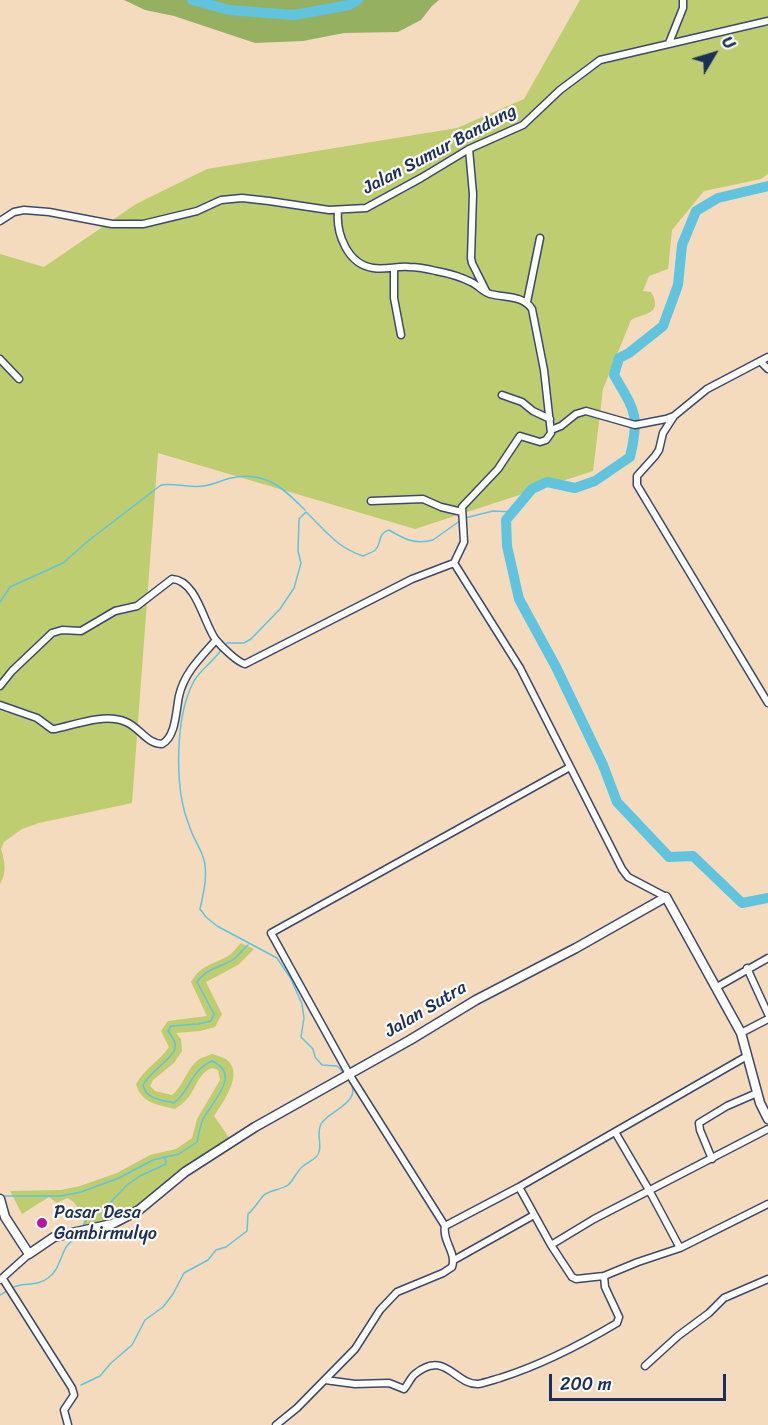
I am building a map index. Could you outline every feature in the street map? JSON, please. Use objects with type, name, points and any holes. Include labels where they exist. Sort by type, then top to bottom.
[{"type":"street","points":[[669,43],[683,0]]},
{"type":"street","name":"Jalan Sumur Bandung","points":[[0,221],[14,212],[24,210],[49,212],[112,224],[144,224],[197,211],[221,200],[242,198],[338,211],[366,208],[469,148],[523,125],[568,83],[600,60],[768,21]]},
{"type":"street","points":[[469,148],[473,194],[471,258],[488,294]]},
{"type":"street","points":[[0,686],[12,671],[52,633],[62,630],[81,631],[115,611],[137,606],[172,579],[182,582],[198,602],[221,644],[239,662],[245,664],[255,660],[375,597],[412,579],[454,563],[464,542],[462,507],[467,500],[498,469],[520,436],[540,441],[549,438],[551,430],[544,370],[532,309],[527,302],[488,294],[472,283],[438,271],[408,266],[372,268],[362,264],[352,255],[339,235],[338,211]]},
{"type":"street","points":[[527,302],[540,238]]},
{"type":"street","points":[[394,268],[394,298],[401,335]]},
{"type":"street","points":[[768,357],[707,388],[674,416],[663,433],[655,456],[637,476],[637,485],[768,703]]},
{"type":"street","points":[[0,359],[19,379]]},
{"type":"street","points":[[760,361],[768,369]]},
{"type":"street","points":[[502,395],[522,402],[533,411],[550,419]]},
{"type":"street","points":[[551,430],[561,426],[576,414],[586,411],[635,424],[646,424],[674,416]]},
{"type":"street","points":[[371,501],[423,499],[462,516]]},
{"type":"street","points":[[454,563],[520,668],[628,877],[666,897],[717,987],[741,1033],[757,1093],[763,1112],[768,1119]]},
{"type":"street","points":[[0,705],[42,720],[48,727],[55,729],[99,719],[122,720],[134,726],[153,742],[162,744],[171,736],[180,693],[186,678],[198,661],[221,644]]},
{"type":"street","points":[[276,1425],[291,1414],[355,1349],[380,1310],[397,1292],[442,1273],[452,1267],[454,1260],[444,1236],[446,1226],[347,1075],[271,933],[570,767]]},
{"type":"street","name":"Jalan Sutra","points":[[3,1281],[29,1254],[54,1237],[112,1224],[139,1210],[193,1166],[255,1127],[476,1000],[576,948],[666,897]]},
{"type":"street","points":[[717,987],[768,958]]},
{"type":"street","points":[[747,968],[768,1014]]},
{"type":"street","points":[[741,1033],[768,1019]]},
{"type":"street","points":[[446,1226],[519,1187],[747,1056]]},
{"type":"street","points":[[712,1160],[699,1123],[727,1106],[757,1093]]},
{"type":"street","points":[[551,1245],[594,1219],[712,1160],[768,1129]]},
{"type":"street","points":[[615,1132],[650,1190],[680,1248]]},
{"type":"street","points":[[519,1187],[551,1245],[574,1279],[604,1276],[680,1248],[768,1204]]},
{"type":"street","points":[[0,1200],[2,1217],[29,1254]]},
{"type":"street","points":[[454,1260],[534,1215]]},
{"type":"street","points":[[325,1380],[355,1384],[389,1383],[404,1389],[417,1372],[431,1366],[443,1366],[474,1384],[520,1371],[552,1358],[617,1323],[619,1317],[605,1287],[604,1276]]},
{"type":"street","points":[[645,1366],[724,1298],[768,1279]]},
{"type":"street","points":[[3,1281],[72,1388],[74,1395],[64,1410],[68,1425]]},
{"type":"green space","points":[[124,0],[439,0],[421,20],[398,32],[344,33],[303,41],[255,43],[174,16],[145,10]]},
{"type":"green space","points":[[580,0],[768,0],[768,174],[761,179],[704,191],[672,230],[668,269],[649,276],[643,291],[651,292],[654,309],[631,320],[603,389],[593,471],[415,529],[158,453],[132,803],[39,823],[22,829],[4,842],[1,849],[5,867],[0,884],[0,254],[44,267],[136,204],[207,169],[457,128],[524,99]]},
{"type":"green space","points":[[241,943],[254,949],[238,965],[206,982],[222,1014],[215,1027],[176,1033],[181,1039],[182,1051],[174,1063],[153,1080],[150,1086],[155,1091],[172,1095],[201,1058],[212,1054],[226,1059],[231,1065],[233,1079],[227,1096],[214,1116],[230,1139],[145,1203],[111,1222],[86,1227],[77,1206],[67,1198],[57,1203],[49,1197],[22,1214],[10,1191],[61,1190],[80,1186],[117,1173],[150,1155],[176,1149],[192,1138],[197,1119],[220,1080],[218,1070],[212,1068],[203,1074],[187,1099],[175,1109],[146,1099],[136,1084],[169,1047],[161,1031],[168,1021],[207,1016],[191,982],[195,976],[204,968],[231,954]]},
{"type":"waterway","points":[[192,0],[229,10],[294,15],[349,5],[358,0]]},
{"type":"waterway","points":[[768,186],[718,198],[696,211],[682,245],[678,285],[663,326],[629,353],[619,358],[614,375],[627,397],[635,422],[630,457],[595,481],[575,488],[547,482],[532,489],[506,520],[507,546],[519,599],[556,667],[603,765],[617,802],[669,857],[693,856],[742,903],[768,898]]},
{"type":"waterway","points":[[0,602],[10,587],[63,563],[161,485],[210,485],[231,478],[254,477],[264,479],[281,488],[305,510]]},
{"type":"waterway","points":[[465,518],[493,511],[514,512]]},
{"type":"waterway","points":[[224,647],[227,643],[244,643],[251,639],[280,609],[294,588],[301,563],[298,551],[299,519],[306,512],[338,543],[363,556],[374,551],[382,534],[389,530],[410,540],[421,542],[433,540],[461,520]]},
{"type":"waterway","points":[[221,650],[194,681],[183,713],[180,732],[179,772],[184,810],[205,867],[200,909],[217,926],[277,958],[291,979],[302,1004],[304,1018],[301,1037],[313,1049],[315,1057],[322,1065],[337,1066],[343,1072]]},
{"type":"waterway","points":[[1,1196],[61,1196],[81,1192],[119,1178],[153,1160],[179,1154],[197,1142],[203,1119],[225,1080],[225,1073],[221,1066],[212,1061],[205,1065],[174,1103],[151,1096],[143,1085],[175,1049],[168,1031],[171,1026],[211,1021],[214,1014],[197,982],[209,971],[234,959],[248,945]]},
{"type":"waterway","points":[[81,1385],[100,1376],[132,1345],[145,1320],[163,1307],[184,1273],[208,1260],[216,1250],[226,1247],[247,1231],[248,1214],[263,1196],[288,1185],[304,1165],[317,1157],[320,1149],[321,1124],[344,1105],[352,1094],[352,1087],[348,1079]]},
{"type":"waterway","points":[[82,1228],[86,1219],[108,1205],[127,1185],[166,1164],[165,1157]]},
{"type":"waterway","points":[[11,1288],[39,1283],[48,1278],[56,1268],[66,1247],[79,1235]]},
{"type":"waterway","points":[[0,1295],[7,1291]]},
{"type":"place","name":"Pasar Desa Gambirmulyo","points":[[42,1223]]}]
